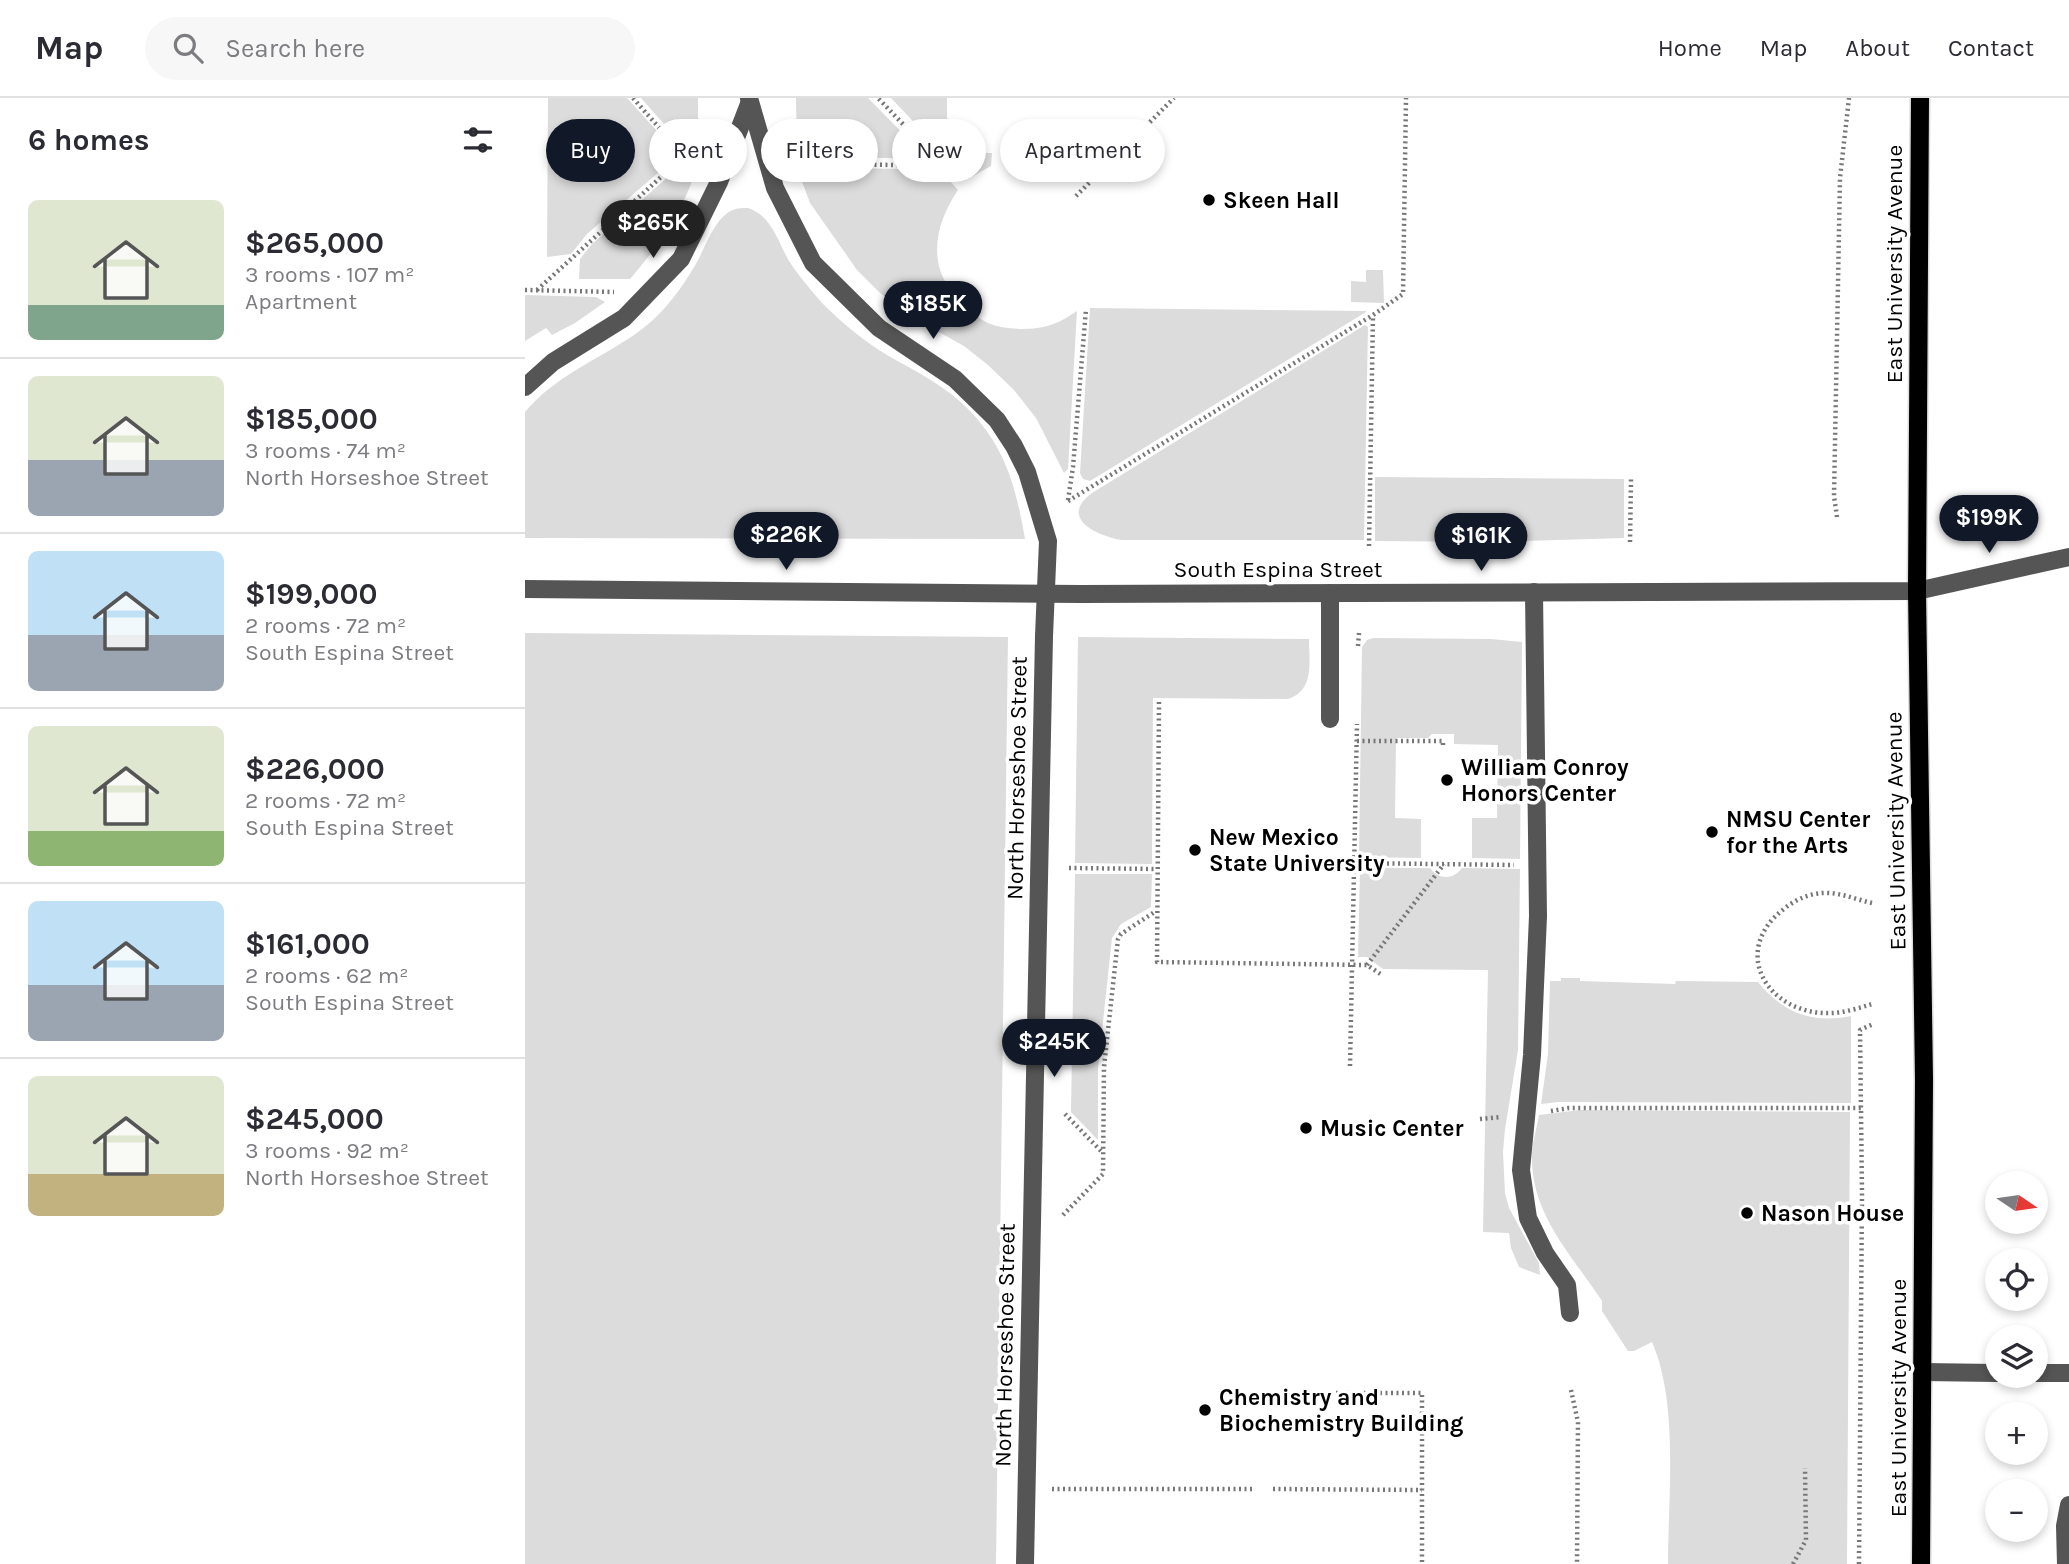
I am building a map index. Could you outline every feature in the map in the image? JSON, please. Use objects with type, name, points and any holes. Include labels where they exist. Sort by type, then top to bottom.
[{"type":"main road","name":"East University Avenue","points":[[1920,98],[1917,591],[1924,1080],[1921,1564]]},
{"type":"street","points":[[525,387],[553,362],[624,318],[681,259],[719,182],[749,101]]},
{"type":"street","name":"North Horseshoe Street","points":[[749,101],[775,188],[813,263],[879,328],[955,379],[997,420],[1027,472],[1048,541],[1025,1564]]},
{"type":"street","name":"South Espina Street","points":[[525,589],[1046,594],[1917,591],[2069,557]]},
{"type":"street","points":[[1534,592],[1538,916],[1533,1028],[1521,1170],[1528,1218],[1545,1254],[1567,1285],[1570,1312]]},
{"type":"street","points":[[1330,593],[1330,719]]},
{"type":"street","points":[[1922,1372],[1985,1373]]},
{"type":"street","points":[[2048,1373],[2069,1374]]},
{"type":"street","points":[[2066,1564],[2065,1526],[2069,1505]]},
{"type":"path","points":[[633,98],[651,119]]},
{"type":"path","points":[[878,98],[943,166],[878,165]]},
{"type":"path","points":[[1076,196],[1174,98]]},
{"type":"path","points":[[1086,309],[1068,501],[1403,294],[1406,98]]},
{"type":"path","points":[[1837,517],[1834,496],[1839,210],[1849,98]]},
{"type":"path","points":[[537,290],[655,182]]},
{"type":"path","points":[[525,290],[616,292]]},
{"type":"path","points":[[1369,546],[1373,315]]},
{"type":"path","points":[[1630,542],[1631,480]]},
{"type":"path","points":[[1358,660],[1359,633]]},
{"type":"path","points":[[1159,702],[1157,962],[1367,965],[1383,975]]},
{"type":"path","points":[[1350,1066],[1357,714]]},
{"type":"path","points":[[1357,741],[1443,741],[1443,747]]},
{"type":"path","points":[[1354,863],[1537,865]]},
{"type":"path","points":[[1367,965],[1444,864]]},
{"type":"path","points":[[1069,868],[1157,869]]},
{"type":"path","points":[[1872,903],[1829,893],[1799,898],[1775,916],[1764,930],[1756,959],[1760,974],[1769,987],[1798,1008],[1828,1014],[1873,1004]]},
{"type":"path","points":[[1063,1215],[1103,1174],[1104,1067],[1118,939],[1121,933],[1157,911]]},
{"type":"path","points":[[1859,1564],[1860,1030],[1874,1024]]},
{"type":"path","points":[[1480,1119],[1569,1108],[1861,1108]]},
{"type":"path","points":[[1065,1114],[1103,1152]]},
{"type":"path","points":[[1571,1390],[1578,1422],[1577,1564]]},
{"type":"path","points":[[1314,1393],[1422,1393],[1422,1564]]},
{"type":"path","points":[[1793,1564],[1806,1540],[1805,1468]]},
{"type":"path","points":[[1027,1489],[1254,1489]]},
{"type":"path","points":[[1273,1489],[1422,1490]]},
{"type":"shaded area","points":[[548,98],[627,98],[649,122],[649,181],[587,234],[571,254],[547,257],[547,182],[635,182],[635,119],[548,119]]},
{"type":"shaded area","points":[[641,98],[698,98],[698,119],[660,119]]},
{"type":"shaded area","points":[[796,98],[868,98],[892,122],[892,158],[878,158],[878,119],[796,119]]},
{"type":"shaded area","points":[[891,98],[947,98],[947,119],[911,119]]},
{"type":"shaded area","points":[[986,153],[992,153],[991,166],[986,169]]},
{"type":"shaded area","points":[[878,169],[892,169],[892,182],[951,182],[958,190],[941,224],[937,251],[940,271],[956,298],[971,312],[1000,327],[1031,329],[1047,326],[1077,311],[1068,469],[1064,473],[1036,418],[1014,390],[964,346],[917,320],[880,293],[857,270],[810,203],[802,182],[878,182]]},
{"type":"shaded area","points":[[662,182],[692,182],[672,223],[630,279],[579,279],[580,259],[592,244]]},
{"type":"shaded area","points":[[748,208],[768,223],[796,272],[838,318],[874,347],[944,389],[976,418],[986,430],[1007,468],[1025,539],[525,538],[525,412],[562,379],[634,335],[653,320],[684,283],[721,219],[735,209]]},
{"type":"shaded area","points":[[1366,270],[1383,270],[1384,303],[1351,302],[1351,281],[1366,282]]},
{"type":"shaded area","points":[[525,295],[596,297],[605,302],[552,335],[546,328],[525,341]]},
{"type":"shaded area","points":[[1090,308],[1366,312],[1090,481],[1083,479],[1080,473]]},
{"type":"shaded area","points":[[1365,325],[1368,327],[1364,540],[1122,540],[1093,530],[1080,518],[1079,510],[1092,493]]},
{"type":"shaded area","points":[[1375,477],[1624,479],[1624,538],[1489,542],[1375,541]]},
{"type":"shaded area","points":[[525,633],[1008,637],[996,1564],[525,1564]]},
{"type":"shaded area","points":[[1078,637],[1309,639],[1307,682],[1297,695],[1288,699],[1153,698],[1152,864],[1075,863]]},
{"type":"shaded area","points":[[1491,639],[1522,642],[1520,859],[1472,858],[1472,818],[1497,818],[1498,745],[1454,744],[1454,734],[1432,734],[1428,738],[1396,738],[1395,818],[1421,819],[1421,858],[1359,857],[1362,647],[1367,640]]},
{"type":"shaded area","points":[[1360,868],[1430,868],[1438,875],[1446,877],[1454,875],[1462,868],[1520,869],[1518,1050],[1505,1129],[1505,1193],[1509,1208],[1539,1263],[1540,1275],[1519,1267],[1511,1248],[1509,1233],[1483,1232],[1488,970],[1383,969],[1367,957],[1358,957]]},
{"type":"shaded area","points":[[1075,874],[1152,874],[1151,907],[1121,924],[1112,938],[1098,1068],[1098,1140],[1071,1112]]},
{"type":"shaded area","points":[[1561,978],[1675,984],[1676,981],[1758,982],[1778,1002],[1799,1014],[1824,1018],[1851,1016],[1851,1103],[1541,1104],[1548,1054],[1550,981],[1561,981]]},
{"type":"shaded area","points":[[1580,1110],[1850,1112],[1847,1564],[1668,1564],[1669,1422],[1666,1393],[1652,1342],[1634,1351],[1628,1351],[1602,1311],[1602,1301],[1555,1232],[1537,1195],[1532,1152],[1539,1115]]},
{"type":"place","name":"Skeen Hall","points":[[1209,200]]},
{"type":"place","name":"William Conroy Honors Center","points":[[1447,780]]},
{"type":"place","name":"NMSU Center for the Arts","points":[[1712,832]]},
{"type":"place","name":"New Mexico State University","points":[[1195,850]]},
{"type":"place","name":"Music Center","points":[[1306,1128]]},
{"type":"place","name":"Nason House","points":[[1747,1213]]},
{"type":"place","name":"Chemistry and Biochemistry Building","points":[[1205,1410]]}]
